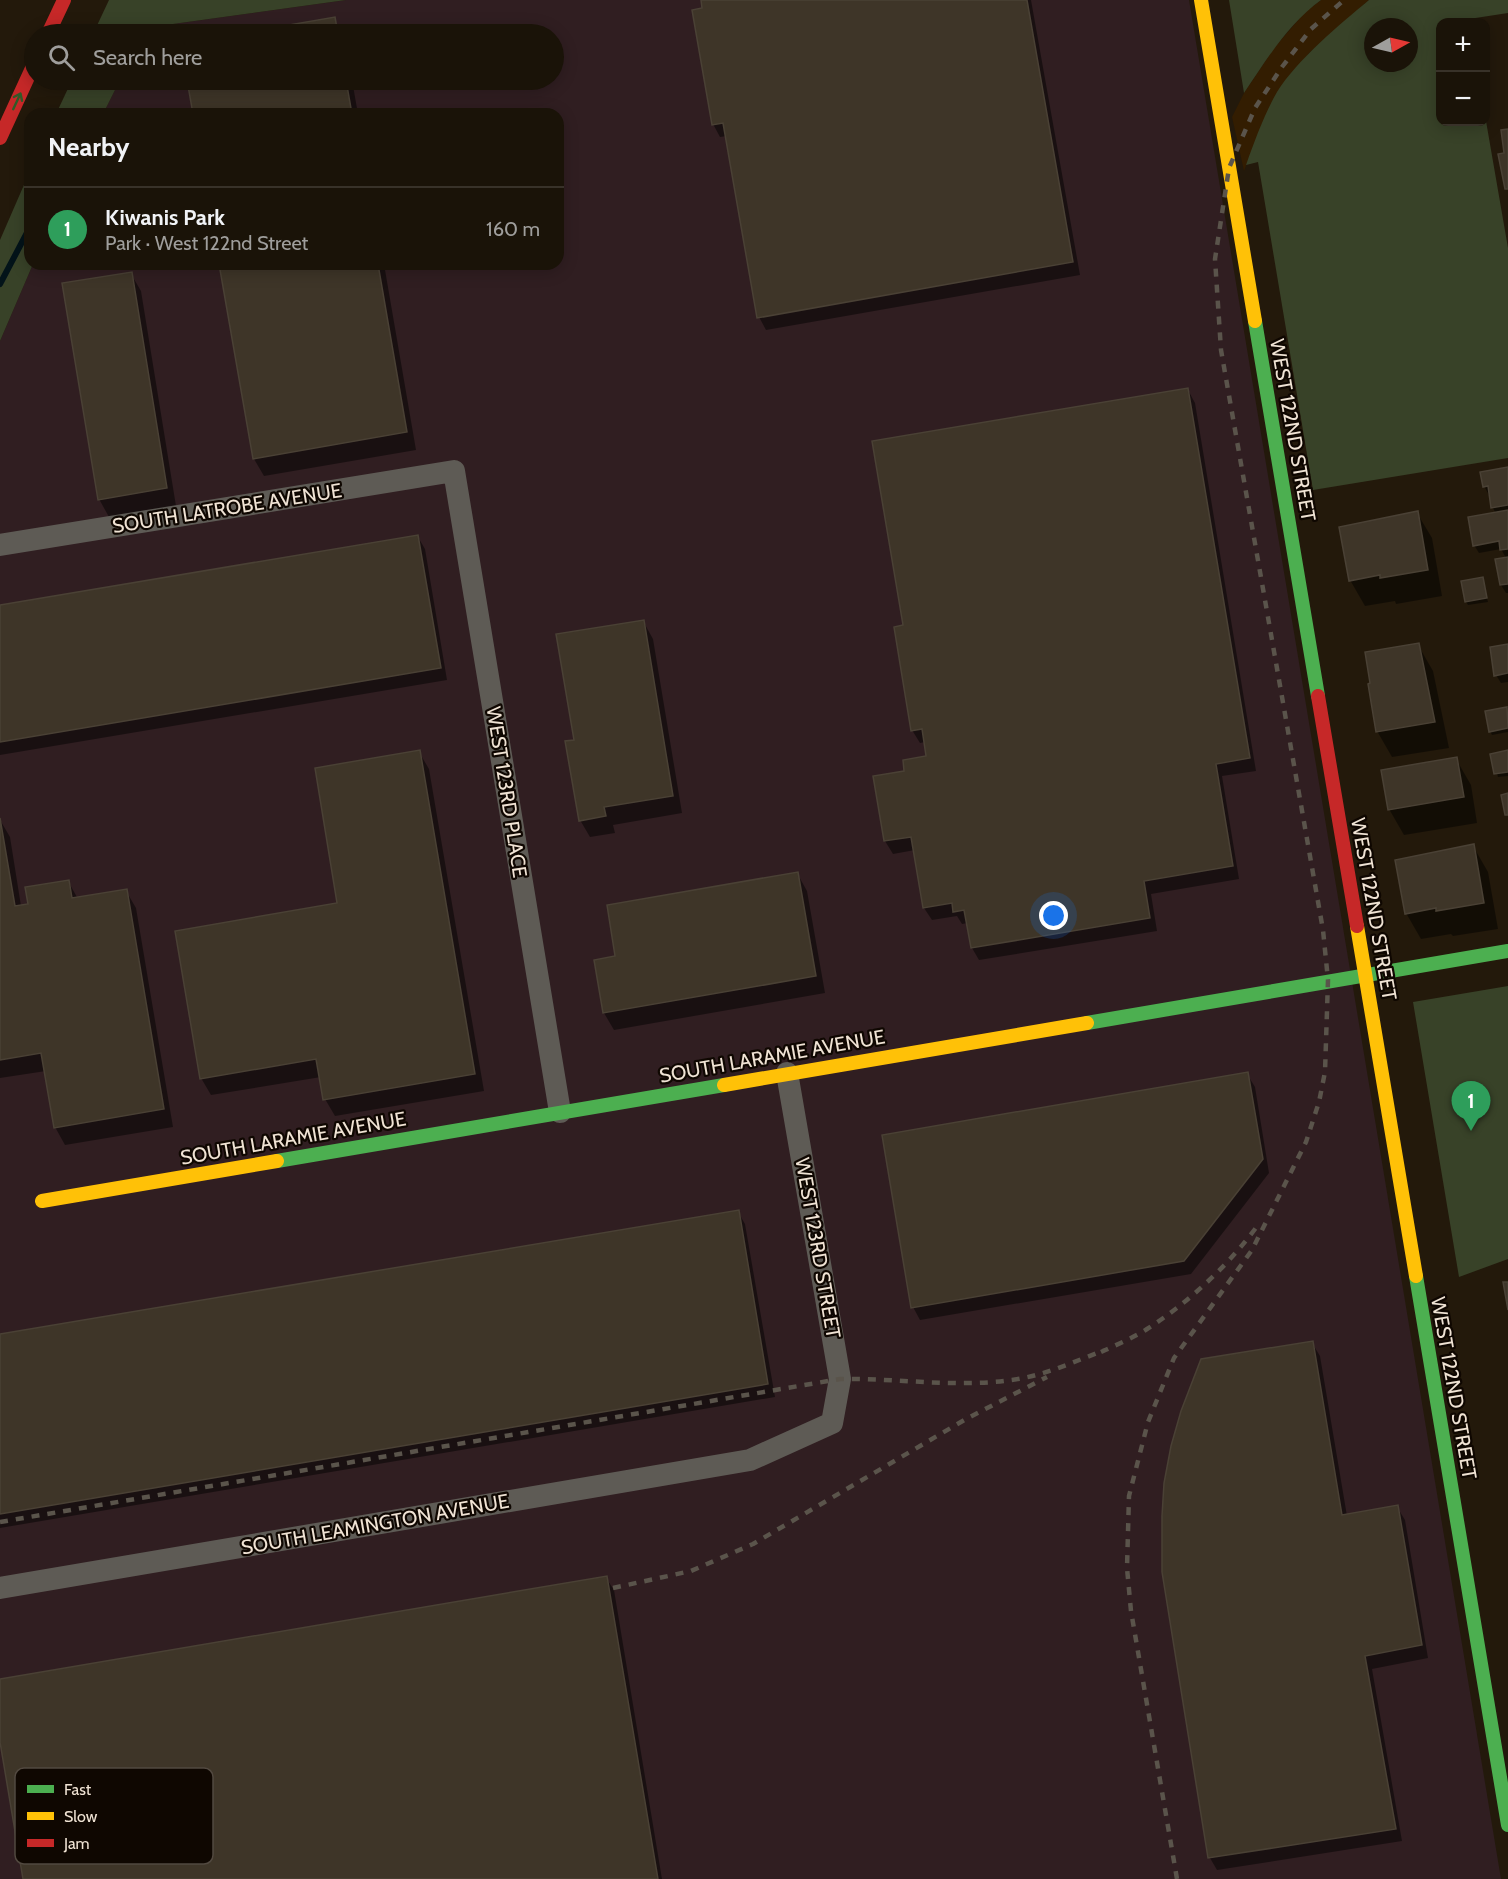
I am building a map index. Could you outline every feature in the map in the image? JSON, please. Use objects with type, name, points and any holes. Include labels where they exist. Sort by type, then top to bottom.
[{"type":"main road","points":[[53,24],[64,0]]},
{"type":"main road","name":"WEST 122ND STREET","points":[[1200,0],[1508,1825]]},
{"type":"main road","points":[[0,138],[24,86]]},
{"type":"main road","name":"SOUTH LARAMIE AVENUE","points":[[42,1201],[1508,951]]},
{"type":"street","name":"SOUTH LATROBE AVENUE","points":[[0,545],[454,471]]},
{"type":"street","name":"WEST 123RD PLACE","points":[[454,471],[560,1112]]},
{"type":"street","name":"WEST 123RD STREET","points":[[787,1073],[840,1379],[832,1423]]},
{"type":"street","name":"SOUTH LEAMINGTON AVENUE","points":[[0,1588],[750,1460],[832,1423]]},
{"type":"shaded area","points":[[346,0],[1189,0],[1501,1879],[0,1879],[0,341],[30,270],[564,270],[564,108],[106,108],[115,90],[564,90],[564,24],[173,24]]},
{"type":"shaded area","points":[[1321,0],[1369,0],[1309,53],[1258,134],[1244,171],[1232,117],[1244,93],[1274,48],[1305,12]]},
{"type":"green space","points":[[109,0],[346,0],[173,24],[98,24]]},
{"type":"green space","points":[[1229,0],[1321,0],[1288,31],[1244,93]]},
{"type":"green space","points":[[1369,0],[1508,0],[1508,13],[1476,18],[1436,18],[1436,126],[1487,126],[1508,248],[1508,458],[1313,490],[1258,162],[1246,165],[1277,92],[1320,43]]},
{"type":"green space","points":[[67,90],[115,90],[106,108],[59,108]]},
{"type":"green space","points":[[24,185],[24,270],[30,270],[0,341],[0,240]]},
{"type":"green space","points":[[1508,986],[1508,1259],[1459,1277],[1413,1002]]},
{"type":"building","points":[[701,0],[1027,0],[1073,262],[757,318],[723,123],[712,125],[692,10],[702,8]]},
{"type":"building","points":[[335,17],[336,24],[294,24]]},
{"type":"building","points":[[189,90],[348,90],[351,108],[192,108]]},
{"type":"building","points":[[1508,129],[1508,189],[1505,189],[1498,154],[1504,153],[1501,130]]},
{"type":"building","points":[[220,270],[379,270],[407,432],[253,459]]},
{"type":"building","points":[[132,272],[167,488],[98,500],[62,283]]},
{"type":"building","points":[[1188,388],[1250,758],[1216,764],[1233,866],[1144,881],[1150,918],[971,948],[964,910],[953,912],[952,903],[923,908],[911,837],[884,841],[873,776],[904,771],[903,760],[926,756],[922,729],[911,731],[894,627],[903,625],[872,441]]},
{"type":"building","points":[[1508,467],[1508,505],[1491,508],[1488,486],[1483,487],[1480,472]]},
{"type":"building","points":[[1508,510],[1508,549],[1500,550],[1499,541],[1473,546],[1468,517]]},
{"type":"building","points":[[1418,511],[1428,570],[1349,581],[1339,527]]},
{"type":"building","points":[[418,535],[441,668],[0,742],[0,605]]},
{"type":"building","points":[[1508,557],[1508,584],[1500,585],[1495,559]]},
{"type":"building","points":[[1483,577],[1487,598],[1465,602],[1461,581]]},
{"type":"building","points":[[644,620],[673,796],[604,807],[606,816],[579,821],[565,741],[574,740],[556,634]]},
{"type":"building","points":[[1419,643],[1435,722],[1376,732],[1365,652]]},
{"type":"building","points":[[1508,644],[1508,673],[1494,676],[1490,647]]},
{"type":"building","points":[[1507,707],[1508,728],[1489,732],[1485,711]]},
{"type":"building","points":[[420,750],[475,1074],[323,1100],[316,1059],[200,1079],[175,931],[337,903],[315,768]]},
{"type":"building","points":[[1508,750],[1508,772],[1494,774],[1490,754]]},
{"type":"building","points":[[1457,757],[1464,797],[1388,810],[1381,770]]},
{"type":"building","points":[[1508,793],[1508,815],[1505,815],[1501,795]]},
{"type":"building","points":[[0,818],[15,906],[28,904],[25,887],[69,880],[72,898],[127,889],[164,1109],[54,1128],[41,1053],[0,1060]]},
{"type":"building","points":[[1474,844],[1484,903],[1405,914],[1395,860]]},
{"type":"building","points":[[798,872],[816,976],[603,1013],[594,960],[615,956],[607,905]]},
{"type":"building","points":[[1248,1072],[1263,1159],[1184,1261],[911,1308],[882,1135]]},
{"type":"building","points":[[739,1210],[768,1384],[0,1514],[0,1334]]},
{"type":"building","points":[[1503,1282],[1508,1282],[1508,1310]]},
{"type":"building","points":[[1313,1341],[1342,1515],[1398,1505],[1422,1645],[1365,1656],[1396,1829],[1208,1858],[1162,1572],[1164,1483],[1171,1446],[1181,1411],[1201,1359]]},
{"type":"building","points":[[607,1576],[658,1879],[23,1879],[20,1864],[213,1864],[213,1768],[15,1768],[15,1831],[0,1742],[0,1679]]},
{"type":"waterway","points":[[0,284],[24,238]]},
{"type":"railway","points":[[1177,1879],[1131,1611],[1127,1568],[1129,1496],[1148,1422],[1174,1358],[1252,1250],[1306,1142],[1319,1102],[1325,1072],[1328,980],[1323,930],[1221,350],[1215,259],[1229,168],[1255,108],[1311,29],[1344,0]]},
{"type":"railway","points":[[1101,1352],[1142,1332],[1178,1307],[1221,1269],[1258,1225]]},
{"type":"railway","points":[[0,1522],[840,1379],[969,1383],[1024,1378],[1108,1349]]},
{"type":"railway","points":[[613,1588],[691,1571],[753,1544],[966,1419],[1047,1377]]},
{"type":"traffic: fast","points":[[1255,321],[1318,696]]},
{"type":"traffic: fast","points":[[1087,1023],[1508,951]]},
{"type":"traffic: fast","points":[[277,1161],[724,1085]]},
{"type":"traffic: fast","points":[[1416,1276],[1508,1825]]},
{"type":"traffic: slow","points":[[1201,0],[1255,321]]},
{"type":"traffic: slow","points":[[1357,926],[1416,1276]]},
{"type":"traffic: slow","points":[[724,1085],[1087,1023]]},
{"type":"traffic: slow","points":[[42,1201],[277,1161]]},
{"type":"traffic: jam","points":[[53,24],[64,0]]},
{"type":"traffic: jam","points":[[0,138],[24,86]]},
{"type":"traffic: jam","points":[[1318,696],[1357,926]]},
{"type":"place","name":"Kiwanis Park","points":[[1471,1131]]}]
